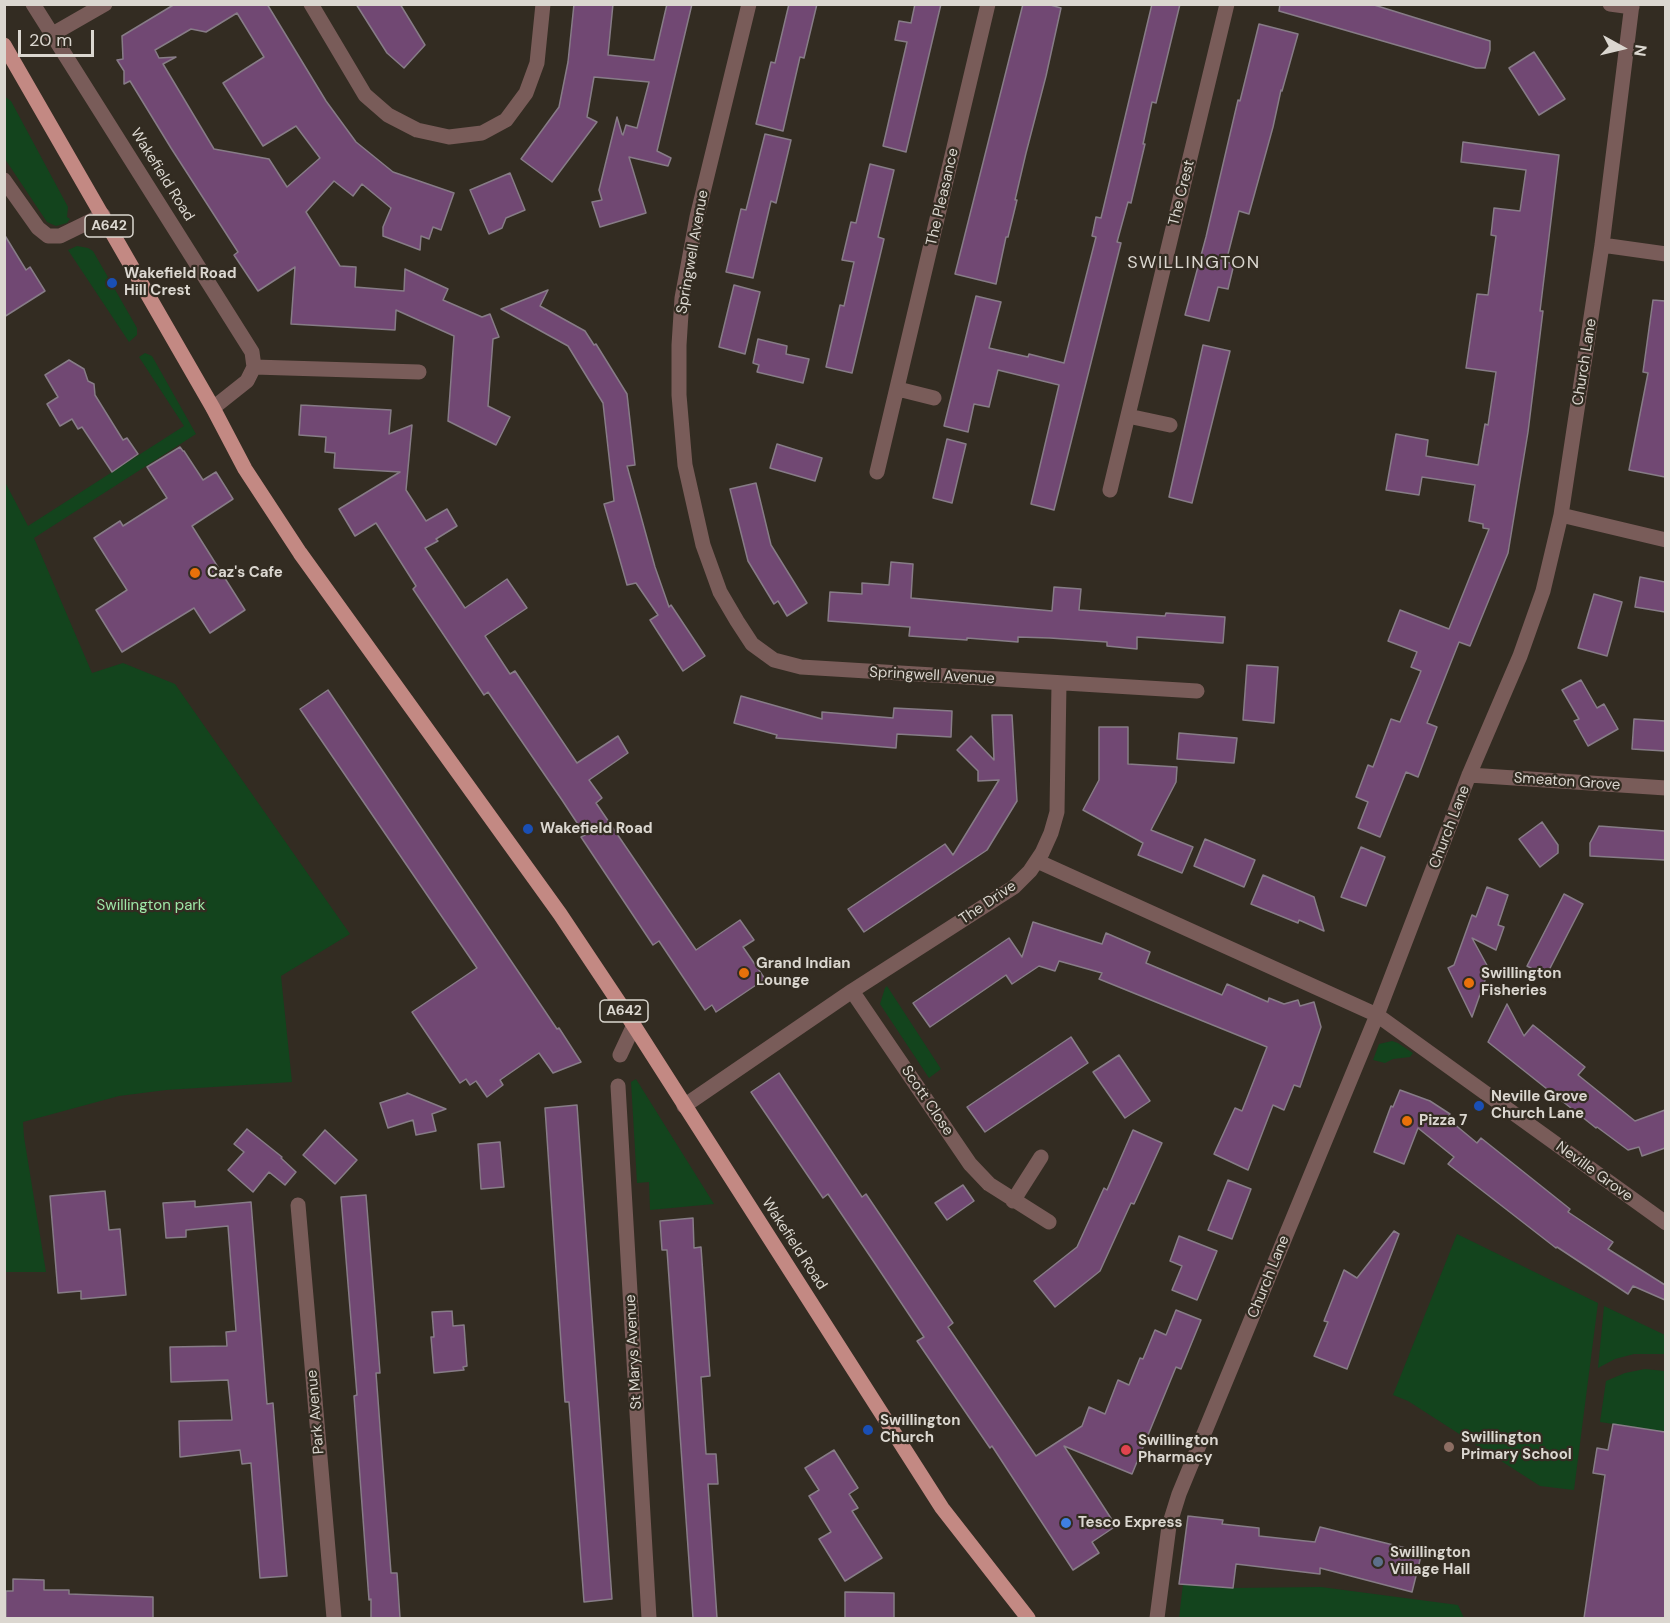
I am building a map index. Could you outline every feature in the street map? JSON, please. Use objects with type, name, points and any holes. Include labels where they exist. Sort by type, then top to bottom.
[{"type":"main road","name":"Wakefield Road","points":[[4,45],[10,67],[103,215],[213,408],[244,469],[300,553],[560,914],[634,1025],[942,1508],[1028,1618]]},
{"type":"street","name":"Wakefield Road","points":[[33,4],[252,352],[254,367]]},
{"type":"street","points":[[51,35],[105,4]]},
{"type":"street","points":[[310,4],[365,95],[388,115],[417,130],[449,137],[482,133],[506,120],[526,93],[537,63],[543,4]]},
{"type":"street","name":"Springwell Avenue","points":[[749,4],[697,217],[682,298],[679,395],[685,465],[703,544],[720,592],[752,644],[774,660],[801,667],[1197,691]]},
{"type":"street","name":"The Pleasance","points":[[876,472],[898,389],[988,4]]},
{"type":"street","name":"The Crest","points":[[1110,490],[1227,4]]},
{"type":"street","points":[[1610,4],[1632,6]]},
{"type":"street","name":"Church Lane","points":[[1157,1618],[1169,1526],[1179,1494],[1377,1015],[1469,776],[1520,656],[1543,591],[1561,515],[1602,245],[1632,6]]},
{"type":"street","points":[[4,180],[38,228],[48,236],[60,236],[103,215]]},
{"type":"street","points":[[1602,245],[1665,254]]},
{"type":"street","points":[[213,408],[247,381],[254,367],[419,372]]},
{"type":"street","points":[[898,389],[934,398]]},
{"type":"street","points":[[1128,416],[1170,425]]},
{"type":"street","points":[[1561,515],[1665,540]]},
{"type":"street","points":[[1059,683],[1057,812],[1052,833],[1037,861],[1377,1015]]},
{"type":"street","name":"Smeaton Grove","points":[[1469,776],[1665,788]]},
{"type":"street","name":"The Drive","points":[[684,1106],[852,992],[1014,887],[1037,861]]},
{"type":"street","name":"Scott Close","points":[[852,992],[970,1164],[989,1184],[1049,1222]]},
{"type":"street","name":"Neville Grove","points":[[1377,1015],[1665,1223]]},
{"type":"street","points":[[620,1055],[634,1025]]},
{"type":"street","name":"St Marys Avenue","points":[[618,1086],[649,1618]]},
{"type":"street","points":[[1013,1201],[1041,1156]]},
{"type":"street","name":"Park Avenue","points":[[298,1205],[334,1618]]},
{"type":"green space","points":[[4,96],[11,101],[68,207],[67,217],[70,219],[67,223],[56,226],[47,222],[5,159]]},
{"type":"green space","points":[[77,246],[93,251],[137,328],[137,335],[129,342],[68,250]]},
{"type":"green space","name":"Swillington park","points":[[145,353],[152,356],[196,434],[34,538],[92,673],[123,663],[175,684],[350,934],[281,976],[292,1082],[166,1090],[119,1096],[23,1122],[46,1272],[5,1272],[5,482],[28,526],[184,426],[139,357]]},
{"type":"green space","points":[[887,986],[941,1069],[929,1078],[880,1004]]},
{"type":"green space","points":[[1392,1041],[1413,1053],[1410,1057],[1393,1059],[1385,1063],[1373,1060],[1379,1044]]},
{"type":"green space","points":[[636,1079],[714,1204],[650,1210],[649,1182],[637,1183],[631,1082]]},
{"type":"green space","points":[[1457,1234],[1598,1303],[1574,1490],[1540,1486],[1408,1401],[1393,1395]]},
{"type":"green space","points":[[1604,1306],[1665,1335],[1665,1354],[1634,1354],[1615,1359],[1598,1368]]},
{"type":"green space","points":[[1645,1369],[1665,1371],[1665,1432],[1600,1422],[1606,1381],[1625,1373]]},
{"type":"green space","points":[[1183,1584],[1233,1588],[1321,1587],[1458,1605],[1464,1618],[1179,1618]]},
{"type":"building","points":[[175,4],[267,4],[326,101],[356,142],[393,172],[454,193],[441,230],[433,227],[429,239],[421,236],[420,250],[383,236],[383,227],[391,208],[362,184],[353,196],[334,181],[306,212],[340,266],[356,267],[355,287],[404,291],[405,269],[448,289],[443,300],[482,317],[490,314],[499,337],[493,339],[488,406],[510,417],[496,445],[448,421],[454,336],[396,310],[395,330],[291,324],[295,267],[258,291],[234,255],[238,252],[130,81],[124,84],[124,71],[117,60],[123,59],[122,36]],"holes":[[[237,13],[264,57],[223,83],[263,146],[296,126],[320,158],[287,187],[269,159],[214,149],[163,64],[176,57],[159,58],[155,50],[191,29],[206,32]]]},
{"type":"building","points":[[356,4],[400,4],[425,45],[404,68],[387,53]]},
{"type":"building","points":[[574,4],[613,4],[608,55],[654,60],[667,4],[692,4],[657,151],[671,158],[668,166],[629,157],[646,213],[600,227],[592,202],[602,200],[599,190],[617,117],[623,135],[626,125],[637,128],[649,82],[594,77],[587,117],[597,122],[552,182],[521,159],[559,107],[568,62]]},
{"type":"building","points":[[789,4],[817,4],[804,58],[800,57],[783,131],[756,124],[771,62],[775,63]]},
{"type":"building","points":[[915,4],[941,4],[906,152],[883,146],[907,42],[895,40],[899,21],[911,23]]},
{"type":"building","points":[[1023,4],[1047,4],[1061,8],[996,284],[955,274]]},
{"type":"building","points":[[1152,4],[1180,4],[1156,103],[1152,102],[1131,203],[1128,202],[1117,242],[1121,243],[1054,510],[1031,504],[1059,385],[998,370],[989,407],[974,404],[968,432],[944,426],[976,296],[1001,302],[989,348],[1028,357],[1029,354],[1064,363],[1096,237],[1092,236],[1096,217],[1101,218]]},
{"type":"building","points":[[1280,4],[1371,4],[1490,41],[1490,50],[1485,68],[1476,68],[1279,11]]},
{"type":"building","points":[[1259,24],[1298,34],[1249,214],[1239,211],[1226,262],[1234,264],[1228,289],[1218,287],[1209,321],[1185,315]]},
{"type":"building","points":[[1534,52],[1565,99],[1539,115],[1509,68]]},
{"type":"building","points":[[765,134],[791,140],[776,203],[771,201],[753,278],[726,272],[741,209],[746,210]]},
{"type":"building","points":[[1463,142],[1559,155],[1540,311],[1543,311],[1528,432],[1508,553],[1470,646],[1459,642],[1427,723],[1437,727],[1418,777],[1406,772],[1380,837],[1358,828],[1368,802],[1356,797],[1368,765],[1373,767],[1391,719],[1400,722],[1421,671],[1411,667],[1417,652],[1388,641],[1400,610],[1449,629],[1489,529],[1483,528],[1483,524],[1469,521],[1475,485],[1422,477],[1419,495],[1386,490],[1396,434],[1428,440],[1426,456],[1478,465],[1485,424],[1488,425],[1496,372],[1466,368],[1477,294],[1488,295],[1496,236],[1491,235],[1494,208],[1520,211],[1526,170],[1461,162]]},
{"type":"building","points":[[870,164],[894,170],[878,237],[884,239],[852,373],[826,367],[840,305],[844,306],[854,262],[842,260],[851,222],[856,223]]},
{"type":"building","points":[[510,173],[525,210],[506,218],[502,228],[489,234],[470,190]]},
{"type":"building","points":[[4,234],[26,270],[30,267],[45,291],[4,317]]},
{"type":"building","points":[[734,285],[760,292],[745,354],[719,347]]},
{"type":"building","points":[[548,290],[540,306],[585,331],[594,345],[596,344],[627,394],[635,465],[627,466],[655,567],[669,607],[671,605],[705,656],[683,671],[650,620],[658,615],[636,583],[627,585],[604,504],[614,501],[603,403],[568,346],[501,309]]},
{"type":"building","points":[[1653,300],[1665,301],[1665,477],[1629,470],[1648,373],[1643,372]]},
{"type":"building","points":[[758,339],[787,346],[786,354],[809,359],[803,383],[757,372],[759,365],[753,363]]},
{"type":"building","points":[[1203,345],[1230,351],[1192,503],[1169,497]]},
{"type":"building","points":[[69,360],[84,369],[88,381],[94,384],[95,395],[123,440],[127,438],[138,454],[112,472],[82,427],[78,429],[72,419],[60,426],[47,404],[58,397],[45,375]]},
{"type":"building","points":[[301,405],[391,410],[389,434],[412,425],[406,490],[426,521],[447,509],[457,526],[425,548],[465,608],[507,579],[527,608],[485,636],[510,674],[515,671],[577,763],[618,736],[628,753],[589,780],[602,798],[596,803],[696,950],[740,920],[754,940],[743,947],[765,979],[716,1012],[712,1005],[705,1010],[659,941],[653,945],[581,837],[585,835],[562,800],[488,692],[484,695],[413,589],[416,586],[376,523],[355,536],[339,509],[400,472],[334,468],[335,453],[325,452],[326,437],[299,435]]},
{"type":"building","points":[[947,439],[966,444],[952,503],[933,498]]},
{"type":"building","points":[[777,444],[822,458],[815,481],[770,468]]},
{"type":"building","points":[[180,447],[203,480],[216,472],[233,499],[192,526],[245,610],[210,633],[194,608],[122,652],[96,610],[127,590],[94,538],[120,521],[123,526],[167,498],[147,467]]},
{"type":"building","points":[[756,483],[771,545],[807,603],[787,616],[778,601],[774,604],[748,561],[730,489]]},
{"type":"building","points":[[891,562],[913,564],[911,598],[1052,611],[1054,587],[1081,589],[1079,610],[1165,616],[1166,613],[1225,617],[1223,643],[1137,637],[1137,649],[1107,646],[1107,642],[1050,638],[1018,637],[1018,642],[967,638],[967,640],[909,636],[910,627],[828,621],[830,592],[862,594],[862,583],[889,585]]},
{"type":"building","points":[[1640,577],[1665,582],[1665,612],[1635,607]]},
{"type":"building","points":[[1594,594],[1622,602],[1607,656],[1578,648]]},
{"type":"building","points":[[1247,665],[1278,667],[1274,723],[1243,720]]},
{"type":"building","points":[[1581,680],[1597,708],[1604,704],[1618,729],[1588,746],[1574,721],[1579,719],[1562,690]]},
{"type":"building","points":[[328,690],[581,1062],[553,1073],[539,1053],[500,1080],[503,1085],[487,1097],[476,1081],[470,1085],[466,1079],[460,1083],[412,1012],[477,968],[300,709]]},
{"type":"building","points":[[741,696],[822,719],[822,712],[893,718],[894,708],[952,711],[951,737],[897,734],[896,748],[776,738],[777,735],[734,723]]},
{"type":"building","points":[[992,715],[1012,715],[1017,801],[987,850],[864,932],[848,909],[945,844],[953,855],[999,780],[978,781],[978,771],[957,750],[971,736],[994,760]]},
{"type":"building","points":[[1634,719],[1665,721],[1665,751],[1632,749]]},
{"type":"building","points":[[1099,727],[1128,727],[1128,764],[1177,767],[1176,782],[1151,830],[1193,847],[1182,873],[1138,855],[1143,843],[1083,810],[1099,780]]},
{"type":"building","points":[[1179,733],[1237,738],[1234,763],[1177,759]]},
{"type":"building","points":[[1542,822],[1558,845],[1558,853],[1540,867],[1519,839]]},
{"type":"building","points":[[1599,826],[1665,831],[1665,860],[1590,856],[1590,843]]},
{"type":"building","points":[[1205,839],[1255,860],[1244,887],[1194,866]]},
{"type":"building","points":[[1361,847],[1385,857],[1366,906],[1341,897]]},
{"type":"building","points":[[1263,875],[1314,897],[1324,931],[1251,904]]},
{"type":"building","points":[[1487,887],[1508,895],[1498,925],[1504,927],[1496,950],[1472,938],[1489,969],[1472,1017],[1448,968],[1454,965],[1472,915],[1476,917]]},
{"type":"building","points":[[1564,894],[1583,904],[1546,976],[1527,966]]},
{"type":"building","points":[[1033,922],[1102,944],[1106,933],[1150,952],[1146,963],[1222,995],[1227,984],[1268,1002],[1269,998],[1284,1004],[1298,1000],[1300,1006],[1314,1002],[1321,1027],[1300,1087],[1294,1085],[1284,1110],[1273,1105],[1248,1170],[1214,1154],[1235,1108],[1242,1111],[1267,1047],[1099,979],[1102,973],[1059,961],[1055,971],[1039,966],[1012,984],[1006,975],[930,1027],[913,1003],[1009,938],[1022,957]]},
{"type":"building","points":[[1507,1004],[1524,1036],[1533,1025],[1585,1067],[1578,1075],[1635,1121],[1665,1110],[1665,1148],[1642,1156],[1639,1147],[1628,1150],[1596,1128],[1488,1042]]},
{"type":"building","points":[[1071,1037],[1088,1063],[985,1132],[967,1107]]},
{"type":"building","points":[[1119,1055],[1150,1101],[1125,1118],[1093,1072]]},
{"type":"building","points":[[779,1073],[862,1197],[866,1194],[953,1323],[948,1327],[1036,1456],[1082,1426],[1089,1407],[1105,1414],[1118,1380],[1129,1385],[1155,1330],[1166,1335],[1176,1310],[1201,1320],[1181,1369],[1176,1367],[1132,1474],[1064,1446],[1116,1526],[1092,1542],[1099,1553],[1073,1570],[992,1446],[990,1448],[917,1341],[924,1337],[876,1265],[828,1194],[823,1198],[751,1092]]},
{"type":"building","points":[[1400,1090],[1430,1101],[1450,1114],[1447,1118],[1477,1143],[1481,1138],[1570,1209],[1568,1212],[1613,1242],[1608,1249],[1665,1285],[1665,1300],[1633,1286],[1628,1294],[1556,1248],[1448,1164],[1454,1157],[1418,1128],[1404,1164],[1374,1152],[1391,1106],[1393,1107]]},
{"type":"building","points":[[407,1093],[446,1109],[432,1114],[436,1131],[416,1135],[413,1120],[388,1128],[380,1103]]},
{"type":"building","points":[[577,1105],[612,1599],[584,1602],[569,1402],[565,1402],[545,1108]]},
{"type":"building","points":[[247,1129],[282,1157],[296,1172],[285,1185],[269,1172],[253,1192],[228,1170],[244,1152],[234,1144]]},
{"type":"building","points":[[325,1130],[357,1160],[335,1184],[303,1155]]},
{"type":"building","points":[[1133,1130],[1162,1143],[1100,1271],[1055,1307],[1034,1281],[1077,1247],[1104,1188],[1107,1190]]},
{"type":"building","points":[[500,1142],[504,1187],[481,1189],[478,1144]]},
{"type":"building","points":[[1228,1180],[1251,1189],[1232,1239],[1208,1230]]},
{"type":"building","points":[[963,1185],[974,1201],[947,1220],[935,1203]]},
{"type":"building","points":[[105,1191],[109,1230],[120,1229],[126,1295],[81,1299],[81,1291],[58,1293],[50,1196]]},
{"type":"building","points":[[366,1195],[380,1373],[376,1373],[391,1573],[397,1573],[400,1618],[371,1618],[371,1599],[369,1600],[354,1396],[357,1395],[341,1197]]},
{"type":"building","points":[[195,1201],[195,1207],[251,1202],[267,1404],[273,1403],[287,1576],[260,1578],[251,1463],[242,1464],[240,1450],[180,1457],[179,1421],[232,1420],[228,1380],[171,1382],[170,1347],[227,1346],[226,1332],[236,1331],[228,1226],[186,1230],[186,1237],[166,1238],[163,1203]]},
{"type":"building","points":[[693,1218],[694,1248],[701,1247],[710,1376],[701,1377],[706,1454],[716,1454],[718,1484],[708,1484],[717,1618],[693,1618],[667,1250],[662,1250],[660,1221]]},
{"type":"building","points":[[1394,1231],[1399,1234],[1347,1369],[1314,1356],[1328,1322],[1324,1321],[1344,1270],[1357,1278]]},
{"type":"building","points":[[1179,1236],[1217,1251],[1197,1300],[1172,1290],[1182,1266],[1170,1261]]},
{"type":"building","points":[[452,1311],[453,1326],[464,1325],[467,1366],[463,1367],[464,1370],[434,1373],[431,1337],[434,1337],[432,1312]]},
{"type":"building","points":[[1613,1424],[1665,1432],[1665,1618],[1584,1618],[1605,1475],[1593,1473],[1597,1448],[1608,1450]]},
{"type":"building","points":[[834,1450],[858,1488],[849,1494],[858,1508],[852,1511],[882,1558],[845,1581],[819,1539],[831,1532],[809,1496],[819,1490],[805,1468]]},
{"type":"building","points":[[1188,1516],[1223,1520],[1222,1524],[1259,1528],[1259,1536],[1315,1542],[1320,1527],[1422,1552],[1412,1592],[1320,1568],[1320,1574],[1236,1564],[1233,1588],[1179,1584]]},
{"type":"building","points":[[13,1579],[44,1580],[44,1590],[69,1590],[69,1594],[153,1597],[153,1618],[6,1618],[6,1591],[13,1591]]},
{"type":"building","points":[[845,1592],[894,1593],[894,1618],[845,1618]]},
{"type":"place","name":"Wakefield Road Hill Crest","points":[[112,283]]},
{"type":"place","name":"Caz's Cafe","points":[[195,573]]},
{"type":"place","name":"Wakefield Road","points":[[528,829]]},
{"type":"place","name":"Grand Indian Lounge","points":[[744,973]]},
{"type":"place","name":"Swillington Fisheries","points":[[1469,983]]},
{"type":"place","name":"Neville Grove Church Lane","points":[[1479,1106]]},
{"type":"place","name":"Pizza 7","points":[[1407,1121]]},
{"type":"place","name":"Swillington Church","points":[[868,1430]]},
{"type":"place","name":"Swillington Primary School","points":[[1449,1447]]},
{"type":"place","name":"Swillington Pharmacy","points":[[1126,1450]]},
{"type":"place","name":"Tesco Express","points":[[1066,1523]]},
{"type":"place","name":"Swillington Village Hall","points":[[1378,1562]]},
{"type":"district","name":"SWILLINGTON","points":[[1194,263]]}]
